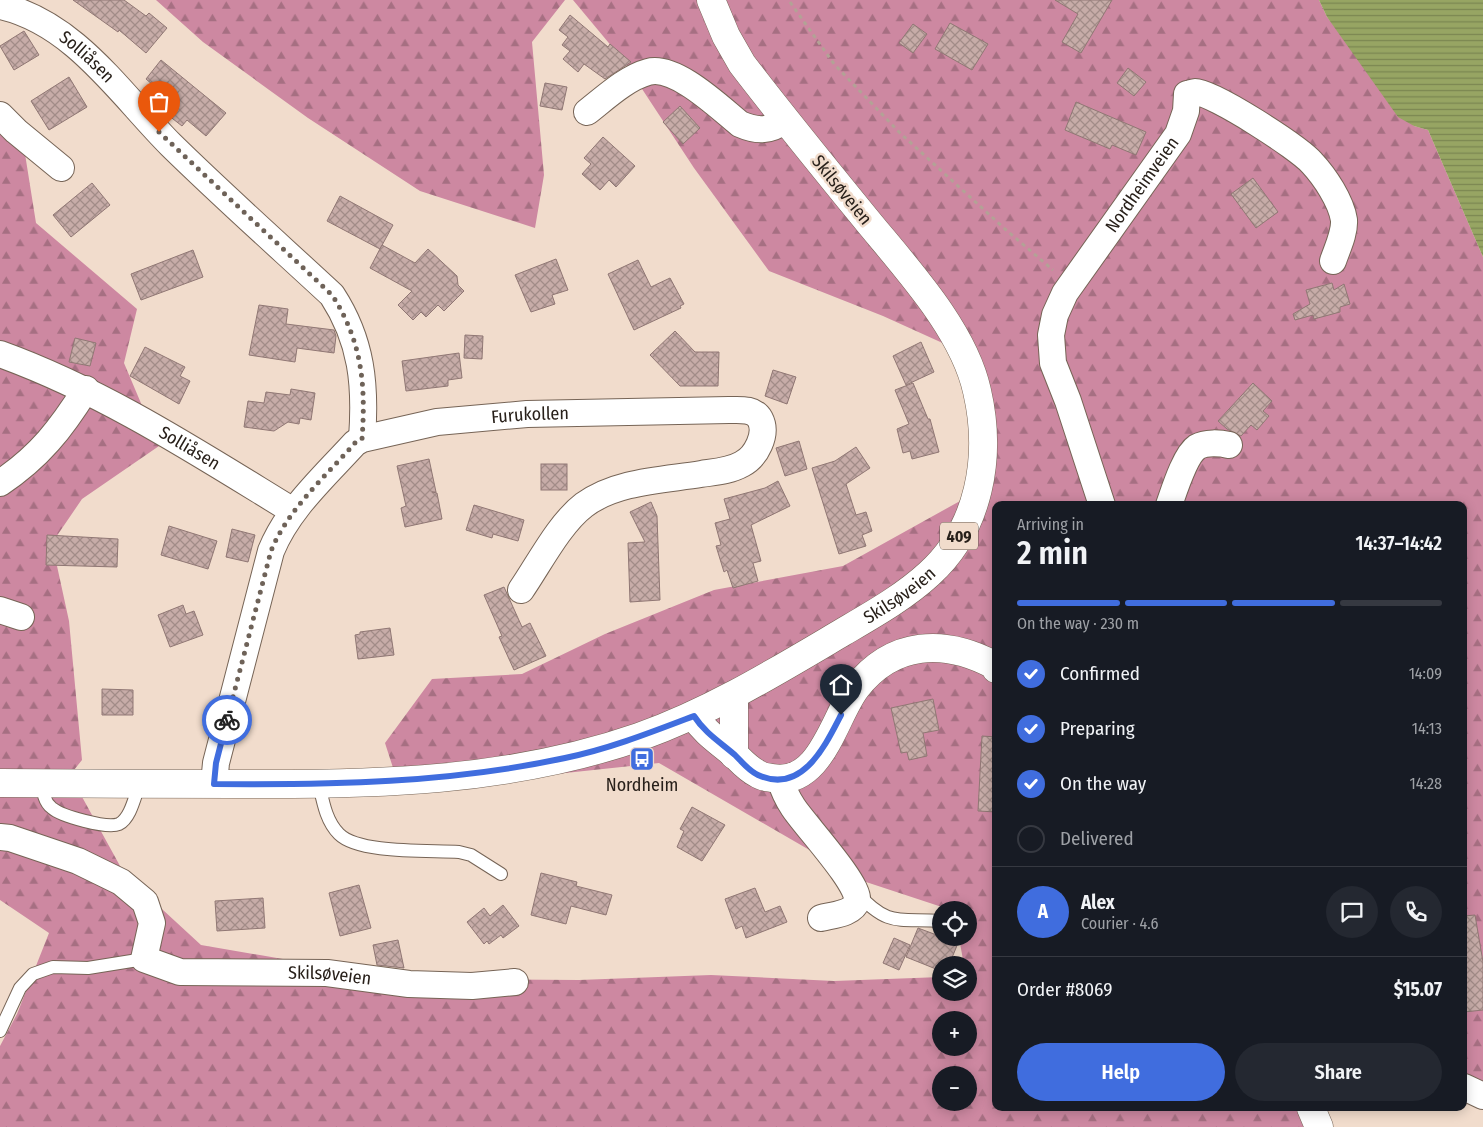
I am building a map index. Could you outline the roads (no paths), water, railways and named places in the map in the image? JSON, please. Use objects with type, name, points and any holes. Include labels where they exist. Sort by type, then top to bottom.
[{"type":"main road","name":"Skilsøveien","points":[[0,783],[319,784],[411,781],[489,772],[566,758],[636,738],[694,716],[734,696],[879,611],[929,574],[953,546],[968,519],[976,499],[984,457],[983,427],[977,389],[966,358],[953,332],[908,270],[742,64],[726,36],[711,0]]},
{"type":"main road","points":[[694,716],[702,728],[759,776],[780,779],[795,776],[806,770],[827,742],[855,688],[888,659],[904,652],[928,647],[945,647],[974,654],[992,665]]},
{"type":"main road","points":[[734,696],[734,755]]},
{"type":"main road","points":[[1312,1111],[1319,1127]]},
{"type":"street","name":"Solliåsen","points":[[0,6],[11,8],[45,24],[87,55],[171,144],[332,295],[345,314],[359,355],[364,386],[362,439]]},
{"type":"street","points":[[587,112],[617,88],[649,72],[659,71],[688,84],[740,124],[750,129],[770,130],[786,120]]},
{"type":"street","name":"Nordheimveien","points":[[1101,501],[1068,401],[1053,363],[1052,335],[1055,315],[1071,285],[1178,134],[1186,111],[1187,94],[1194,92],[1204,95],[1258,123],[1305,156],[1314,165],[1335,196],[1344,220],[1333,261]]},
{"type":"street","points":[[0,115],[16,132],[61,168]]},
{"type":"street","name":"Solliåsen","points":[[0,354],[46,370],[86,390],[155,427],[293,511]]},
{"type":"street","points":[[0,483],[22,469],[48,444],[86,390]]},
{"type":"street","name":"Furukollen","points":[[214,784],[216,763],[271,551],[277,535],[293,511],[355,443],[362,439],[436,422],[527,414],[728,410],[752,412],[759,417],[762,426],[760,443],[754,454],[742,465],[725,470],[643,483],[603,493],[584,505],[569,520],[521,590]]},
{"type":"street","points":[[1171,501],[1190,456],[1198,447],[1216,443],[1229,445]]},
{"type":"street","points":[[780,779],[793,808],[841,867],[857,893],[857,901],[850,910],[821,918]]},
{"type":"street","points":[[0,837],[10,838],[78,861],[121,882],[145,902],[152,923],[144,959]]},
{"type":"street","name":"Skilsøveien","points":[[144,959],[180,972],[327,973],[409,984],[472,986],[515,982]]},
{"type":"street","points":[[1467,1088],[1483,1096]]},
{"type":"lane","points":[[42,783],[44,797],[53,809],[87,821],[110,826],[119,824],[126,818],[140,783]]},
{"type":"lane","points":[[319,784],[324,805],[332,824],[338,833],[355,844],[459,852],[471,855],[501,874]]},
{"type":"lane","points":[[857,893],[871,908],[888,919],[932,921]]},
{"type":"lane","name":"Skilsøveien","points":[[0,1031],[20,988],[33,974],[53,967],[88,968],[144,959]]},
{"type":"place","name":"Nordheim","points":[[642,759]]}]
